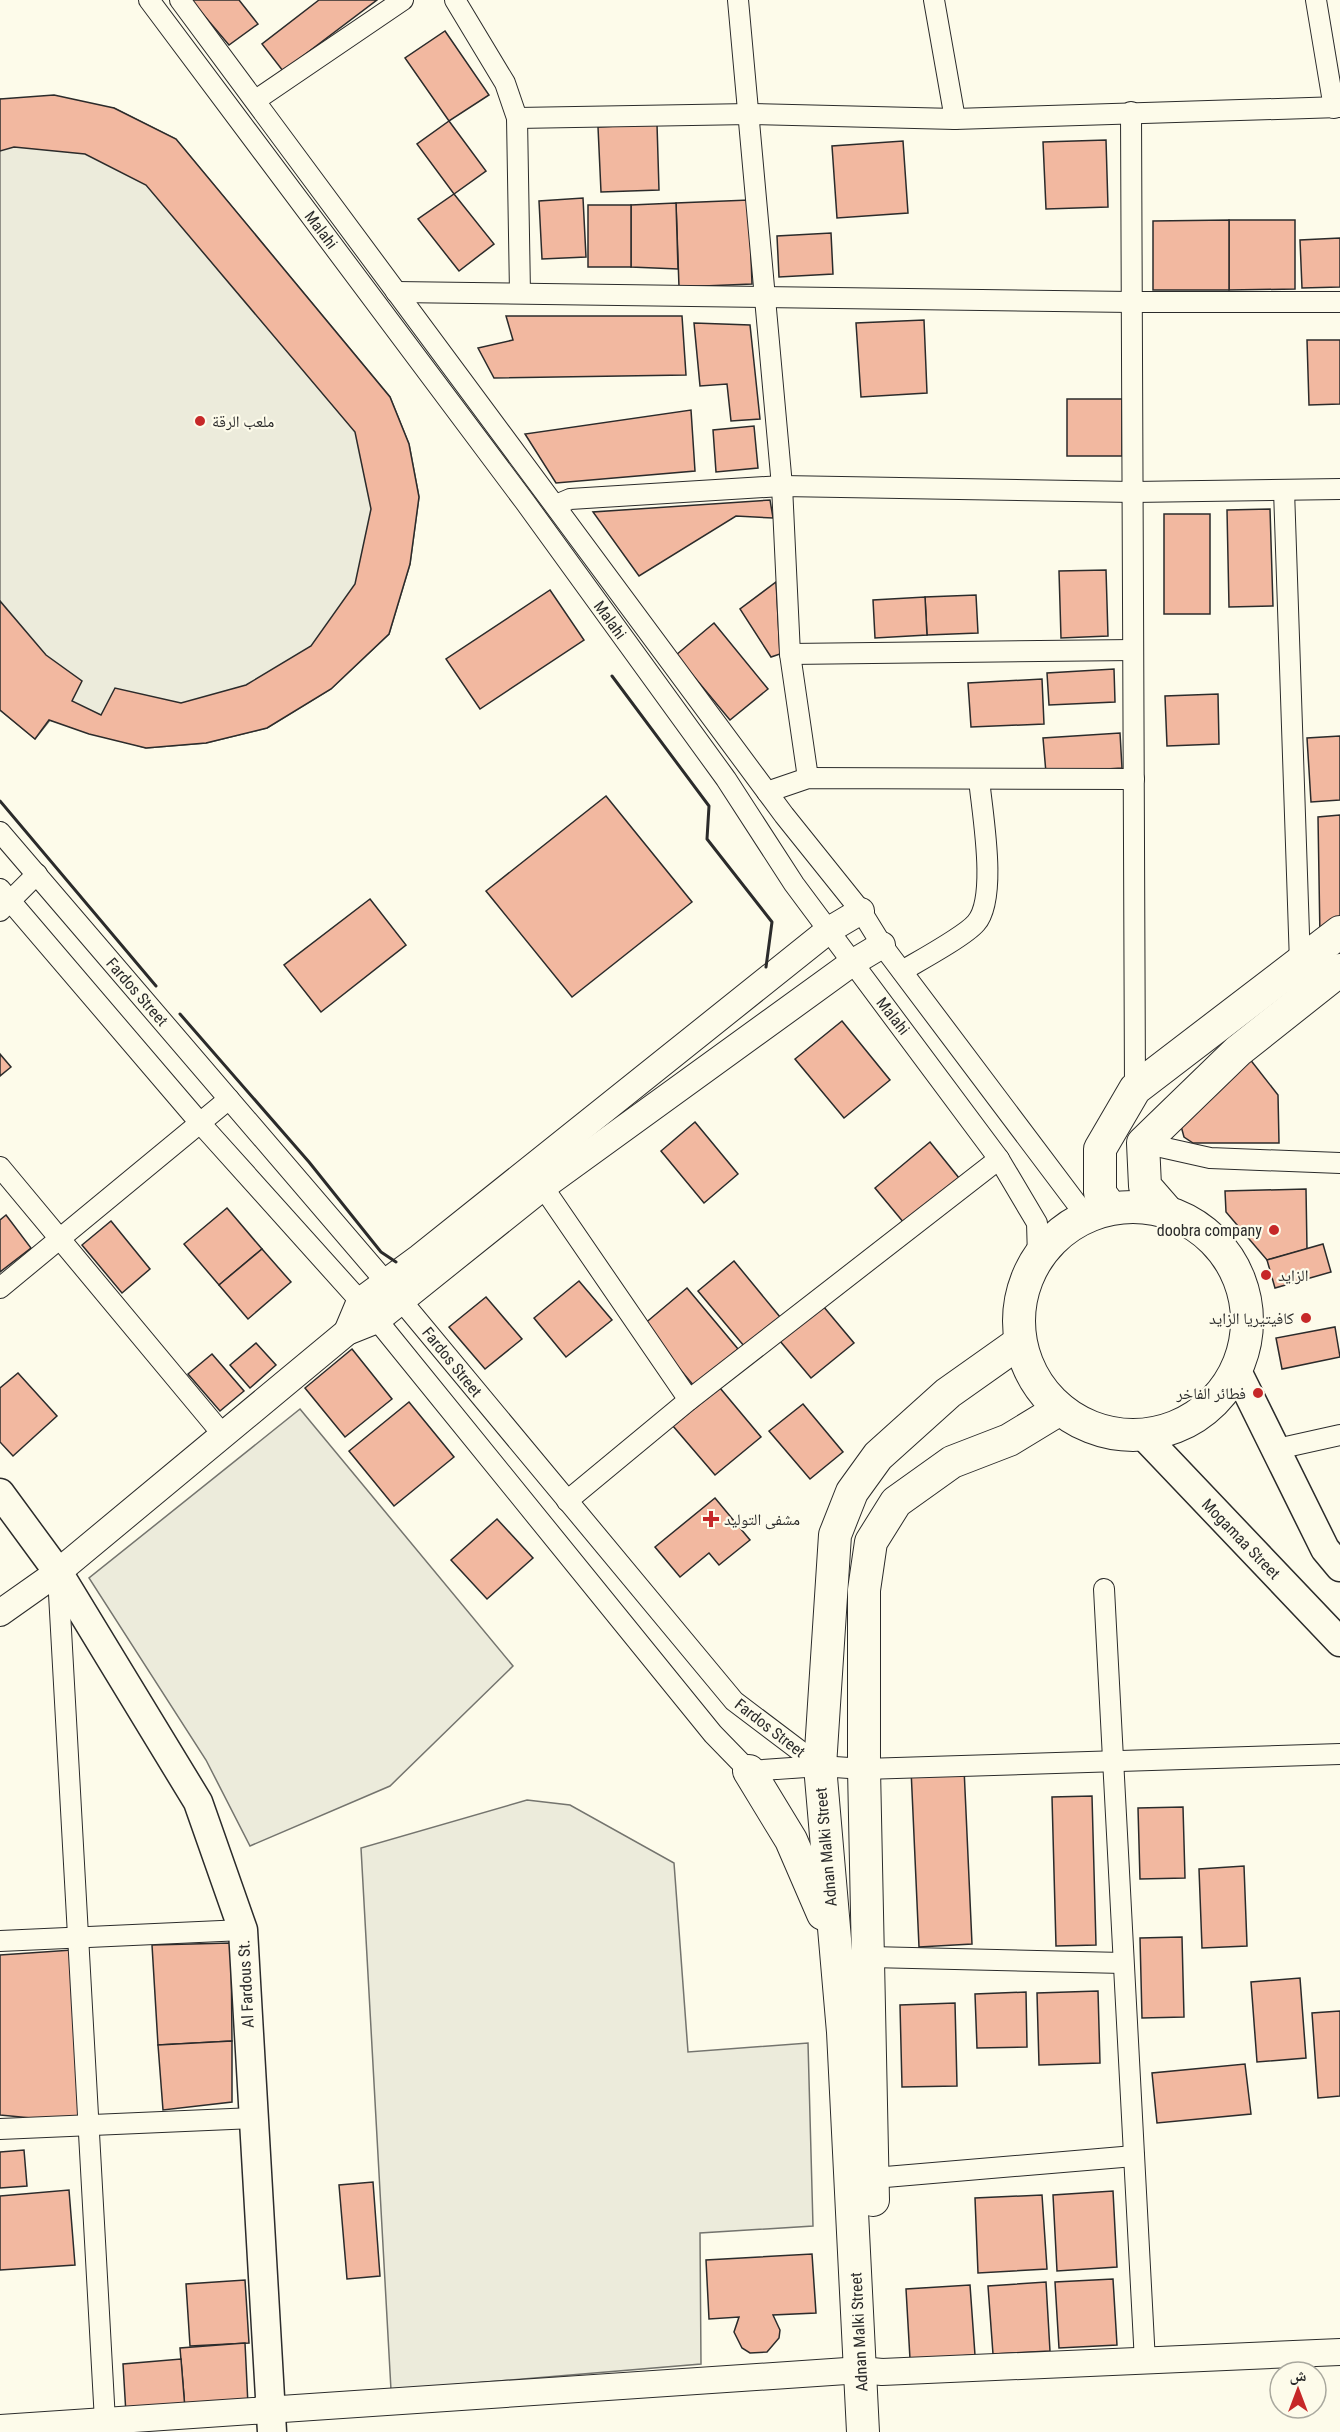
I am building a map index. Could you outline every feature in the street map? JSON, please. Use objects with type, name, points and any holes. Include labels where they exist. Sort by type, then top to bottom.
[{"type":"main road","points":[[1098,1212],[1100,1149],[1135,1089],[1340,932]]},
{"type":"main road","points":[[1166,1209],[1140,1206],[1098,1212],[1059,1233],[1038,1257],[1024,1283],[1018,1313],[1020,1342],[1028,1367],[1041,1390],[1060,1409],[1095,1428],[1114,1434],[1143,1435],[1172,1429],[1198,1416],[1221,1396],[1237,1371],[1247,1340],[1248,1307],[1239,1276],[1223,1248],[1198,1226],[1166,1209],[1145,1186],[1143,1143],[1238,1051],[1337,974]]},
{"type":"main road","points":[[1218,1026],[1238,1051]]},
{"type":"main road","name":"Adnan Malki Street","points":[[885,2432],[871,2371],[861,2179],[843,2032],[820,1766],[835,1535],[852,1492],[878,1456],[948,1393],[1020,1342]]},
{"type":"main road","points":[[1237,1371],[1325,1549],[1340,1567]]},
{"type":"main road","name":"Adnan Malki Street","points":[[861,2179],[870,1957],[864,1769],[864,1590],[871,1542],[896,1502],[952,1462],[1010,1440],[1060,1409]]},
{"type":"main road","name":"Mogamaa Street","points":[[1143,1435],[1340,1642]]},
{"type":"main road","name":"Al Fardous St.","points":[[0,1493],[58,1572],[198,1802],[243,1930],[271,2421]]},
{"type":"main road","points":[[749,1771],[792,1840],[834,1937]]},
{"type":"main road","name":"Adnan Malki Street","points":[[863,2432],[871,2371]]},
{"type":"street","name":"Malahi","points":[[149,0],[525,502],[726,780],[794,884],[999,1159],[1037,1223],[1038,1257]]},
{"type":"street","name":"Malahi","points":[[180,0],[767,792],[861,911],[882,945],[1098,1212]]},
{"type":"street","points":[[256,100],[403,0]]},
{"type":"street","points":[[454,0],[505,83],[516,118],[520,293]]},
{"type":"street","points":[[738,0],[782,486],[790,654],[808,778]]},
{"type":"street","points":[[934,0],[955,118]]},
{"type":"street","points":[[516,118],[750,114],[955,118],[1337,107],[1316,0]]},
{"type":"street","points":[[1131,112],[1135,1089]]},
{"type":"street","points":[[396,292],[1131,302],[1340,302]]},
{"type":"street","points":[[556,506],[570,499],[782,486],[1133,492],[1340,489]]},
{"type":"street","points":[[1284,490],[1300,963]]},
{"type":"street","points":[[790,654],[1133,650]]},
{"type":"street","points":[[767,792],[808,778],[1134,779]]},
{"type":"street","points":[[902,971],[976,923],[986,899],[988,878],[979,779]]},
{"type":"street","name":"Fardos Street","points":[[0,832],[393,1290],[734,1701],[820,1766]]},
{"type":"street","points":[[4,901],[37,874]]},
{"type":"street","name":"Fardos Street","points":[[4,901],[377,1320],[713,1734],[749,1771],[820,1766]]},
{"type":"street","points":[[0,1613],[58,1572],[346,1332],[377,1320],[393,1290],[420,1257],[829,930],[861,911]]},
{"type":"street","points":[[346,1332],[360,1301],[393,1290],[543,1187],[852,963],[882,945]]},
{"type":"street","points":[[0,1288],[229,1099]]},
{"type":"street","points":[[1143,1143],[1210,1158],[1340,1163]]},
{"type":"street","points":[[567,1501],[689,1400],[999,1159]]},
{"type":"street","points":[[0,1167],[62,1238],[224,1436]]},
{"type":"street","points":[[543,1187],[689,1400]]},
{"type":"street","points":[[1277,1449],[1340,1435]]},
{"type":"street","points":[[58,1572],[105,2421]]},
{"type":"street","points":[[1104,1589],[1145,2362]]},
{"type":"street","points":[[820,1766],[864,1769],[1112,1763],[1340,1754]]},
{"type":"street","points":[[0,1941],[243,1930]]},
{"type":"street","points":[[870,1957],[1123,1963]]},
{"type":"street","points":[[0,2129],[90,2123],[254,2118]]},
{"type":"street","points":[[861,2179],[1134,2156]]},
{"type":"street","points":[[0,2428],[105,2421],[271,2421],[871,2371],[1145,2362],[1340,2352]]},
{"type":"shaded area","name":"ملعب الرقة","points":[[0,99],[114,108],[176,139],[390,397],[409,444],[419,497],[410,564],[389,634],[331,689],[267,728],[206,743],[146,748],[50,720],[35,739],[0,710]]},
{"type":"shaded area","points":[[300,1409],[513,1666],[390,1786],[250,1846],[206,1760],[89,1578]]},
{"type":"shaded area","points":[[527,1800],[570,1805],[674,1863],[688,2052],[808,2043],[813,2226],[700,2233],[701,2364],[391,2390],[361,1848]]},
{"type":"building","points":[[191,0],[239,0],[258,24],[229,45]]},
{"type":"building","points":[[319,0],[377,0],[283,71],[262,44]]},
{"type":"building","points":[[445,31],[489,95],[449,121],[405,58]]},
{"type":"building","points":[[54,95],[114,108],[176,139],[390,397],[409,444],[419,497],[410,564],[389,634],[331,689],[267,728],[206,743],[146,748],[89,734],[49,720],[35,739],[0,710],[0,601],[46,655],[82,681],[72,701],[101,715],[115,688],[181,703],[246,685],[311,646],[355,584],[371,509],[355,432],[146,185],[85,154],[14,147],[0,151],[0,99]]},
{"type":"building","points":[[449,121],[486,171],[454,194],[417,144]]},
{"type":"building","points":[[657,124],[659,190],[601,192],[598,127]]},
{"type":"building","points":[[1106,140],[1108,207],[1046,209],[1043,142]]},
{"type":"building","points":[[903,141],[908,213],[837,218],[832,146]]},
{"type":"building","points":[[454,194],[494,244],[459,271],[418,219]]},
{"type":"building","points":[[583,198],[586,257],[542,259],[539,201]]},
{"type":"building","points":[[749,200],[752,284],[679,287],[676,203]]},
{"type":"building","points":[[676,203],[678,269],[631,267],[631,205]]},
{"type":"building","points":[[588,205],[631,205],[631,267],[588,267]]},
{"type":"building","points":[[1229,220],[1295,220],[1295,289],[1229,290]]},
{"type":"building","points":[[1229,220],[1229,290],[1153,290],[1153,221]]},
{"type":"building","points":[[831,233],[833,274],[779,277],[777,236]]},
{"type":"building","points":[[1340,238],[1340,287],[1302,288],[1300,240]]},
{"type":"building","points":[[506,316],[682,316],[686,375],[494,378],[478,348],[513,340]]},
{"type":"building","points":[[924,320],[927,393],[861,397],[856,323]]},
{"type":"building","points":[[694,323],[750,325],[760,419],[731,421],[727,384],[700,386]]},
{"type":"building","points":[[1307,340],[1340,340],[1340,404],[1309,405]]},
{"type":"building","points":[[1067,399],[1122,399],[1122,456],[1067,456]]},
{"type":"building","points":[[691,410],[695,471],[556,483],[525,434]]},
{"type":"building","points":[[754,426],[758,468],[716,472],[713,430]]},
{"type":"building","points":[[770,500],[773,518],[736,516],[639,576],[593,512]]},
{"type":"building","points":[[1270,509],[1273,606],[1229,607],[1227,510]]},
{"type":"building","points":[[1164,514],[1210,514],[1210,614],[1164,614]]},
{"type":"building","points":[[1106,570],[1108,636],[1061,638],[1059,571]]},
{"type":"building","points":[[776,582],[780,654],[771,657],[740,609]]},
{"type":"building","points":[[550,590],[584,640],[480,709],[446,659]]},
{"type":"building","points":[[976,595],[978,633],[927,635],[925,597]]},
{"type":"building","points":[[925,597],[927,635],[875,638],[873,600]]},
{"type":"building","points":[[714,623],[768,689],[730,720],[676,655]]},
{"type":"building","points":[[1114,669],[1115,702],[1049,705],[1047,673]]},
{"type":"building","points":[[1042,679],[1044,724],[971,727],[968,683]]},
{"type":"building","points":[[1218,694],[1219,744],[1167,746],[1165,696]]},
{"type":"building","points":[[1120,733],[1122,768],[1046,773],[1043,738]]},
{"type":"building","points":[[1340,736],[1340,800],[1311,802],[1307,738]]},
{"type":"building","points":[[606,796],[692,902],[572,997],[486,891]]},
{"type":"building","points":[[1340,815],[1340,922],[1320,938],[1318,817]]},
{"type":"building","points":[[370,899],[406,945],[321,1012],[284,965]]},
{"type":"building","points":[[842,1021],[890,1080],[844,1118],[795,1059]]},
{"type":"building","points":[[0,1054],[11,1067],[0,1076]]},
{"type":"building","points":[[1249,1058],[1278,1095],[1279,1143],[1193,1143],[1184,1137],[1181,1126]]},
{"type":"building","points":[[695,1122],[738,1174],[704,1203],[661,1151]]},
{"type":"building","points":[[930,1142],[959,1178],[904,1223],[875,1188]]},
{"type":"building","name":"doobra company","points":[[1306,1189],[1307,1249],[1267,1260],[1226,1212],[1225,1191]]},
{"type":"building","points":[[227,1208],[262,1249],[219,1285],[184,1244]]},
{"type":"building","points":[[6,1215],[31,1248],[0,1272],[0,1220]]},
{"type":"building","points":[[111,1221],[150,1269],[122,1293],[82,1245]]},
{"type":"building","points":[[1323,1244],[1331,1272],[1275,1288],[1267,1260]]},
{"type":"building","points":[[262,1249],[291,1282],[248,1319],[219,1285]]},
{"type":"building","points":[[734,1261],[780,1317],[744,1346],[698,1291]]},
{"type":"building","points":[[579,1281],[612,1320],[566,1357],[534,1318]]},
{"type":"building","points":[[687,1288],[738,1349],[694,1386],[643,1325]]},
{"type":"building","points":[[486,1297],[522,1339],[485,1369],[449,1327]]},
{"type":"building","points":[[823,1306],[854,1343],[811,1378],[780,1341]]},
{"type":"building","points":[[1335,1327],[1340,1357],[1282,1369],[1276,1338]]},
{"type":"building","points":[[256,1343],[276,1365],[250,1388],[230,1365]]},
{"type":"building","points":[[352,1349],[392,1399],[345,1437],[305,1388]]},
{"type":"building","points":[[212,1354],[244,1391],[220,1411],[188,1374]]},
{"type":"building","points":[[18,1373],[57,1416],[13,1456],[0,1442],[0,1388]]},
{"type":"building","points":[[720,1388],[761,1437],[715,1475],[673,1426]]},
{"type":"building","points":[[409,1402],[454,1457],[394,1506],[349,1451]]},
{"type":"building","points":[[803,1404],[843,1452],[810,1479],[769,1431]]},
{"type":"building","name":"مشفى التوليد","points":[[715,1498],[750,1540],[719,1565],[709,1553],[680,1577],[655,1547]]},
{"type":"building","points":[[497,1519],[533,1558],[487,1599],[451,1560]]},
{"type":"building","points":[[964,1768],[972,1944],[919,1947],[911,1769]]},
{"type":"building","points":[[1092,1796],[1096,1945],[1056,1946],[1052,1797]]},
{"type":"building","points":[[1183,1807],[1185,1878],[1140,1879],[1138,1808]]},
{"type":"building","points":[[1244,1866],[1247,1946],[1202,1948],[1199,1869]]},
{"type":"building","points":[[1182,1937],[1184,2017],[1142,2018],[1140,1938]]},
{"type":"building","points":[[231,1943],[232,2041],[158,2045],[152,1945]]},
{"type":"building","points":[[72,1950],[83,2123],[0,2115],[0,1955]]},
{"type":"building","points":[[1300,1978],[1306,2058],[1257,2062],[1251,1982]]},
{"type":"building","points":[[1098,1991],[1100,2063],[1039,2065],[1037,1993]]},
{"type":"building","points":[[1026,1992],[1027,2047],[977,2048],[975,1994]]},
{"type":"building","points":[[955,2003],[957,2086],[902,2087],[900,2005]]},
{"type":"building","points":[[1340,2011],[1340,2096],[1318,2098],[1312,2013]]},
{"type":"building","points":[[232,2041],[232,2102],[163,2110],[158,2045]]},
{"type":"building","points":[[1245,2064],[1251,2114],[1157,2123],[1152,2073]]},
{"type":"building","points":[[24,2150],[27,2186],[0,2188],[0,2152]]},
{"type":"building","points":[[373,2182],[380,2276],[347,2279],[339,2185]]},
{"type":"building","points":[[69,2190],[75,2265],[0,2270],[0,2196]]},
{"type":"building","points":[[1113,2191],[1117,2267],[1057,2271],[1053,2195]]},
{"type":"building","points":[[1042,2195],[1047,2269],[978,2273],[975,2198]]},
{"type":"building","points":[[812,2254],[816,2313],[773,2315],[780,2330],[779,2338],[767,2352],[750,2353],[742,2348],[734,2332],[739,2317],[709,2319],[706,2260]]},
{"type":"building","points":[[1113,2279],[1117,2345],[1059,2348],[1055,2282]]},
{"type":"building","points":[[245,2280],[249,2343],[190,2346],[186,2284]]},
{"type":"building","points":[[1046,2282],[1050,2351],[993,2354],[988,2286]]},
{"type":"building","points":[[970,2285],[975,2355],[910,2359],[906,2289]]},
{"type":"building","points":[[245,2343],[248,2405],[185,2409],[180,2348]]},
{"type":"building","points":[[181,2359],[185,2409],[126,2414],[123,2364]]},
{"type":"wall","points":[[612,676],[709,806],[707,839],[772,922],[766,967]]},
{"type":"wall","points":[[0,801],[156,986]]},
{"type":"wall","points":[[180,1014],[309,1162],[381,1252],[396,1262]]},
{"type":"place","name":"ملعب الرقة","points":[[200,421]]},
{"type":"place","name":"doobra company","points":[[1274,1230]]},
{"type":"place","name":"الزايد","points":[[1266,1275]]},
{"type":"place","name":"كافيتيريا الزايد","points":[[1306,1318]]},
{"type":"place","name":"فطائر الفاخر","points":[[1258,1393]]},
{"type":"place","name":"مشفى التوليد","points":[[711,1519]]}]
